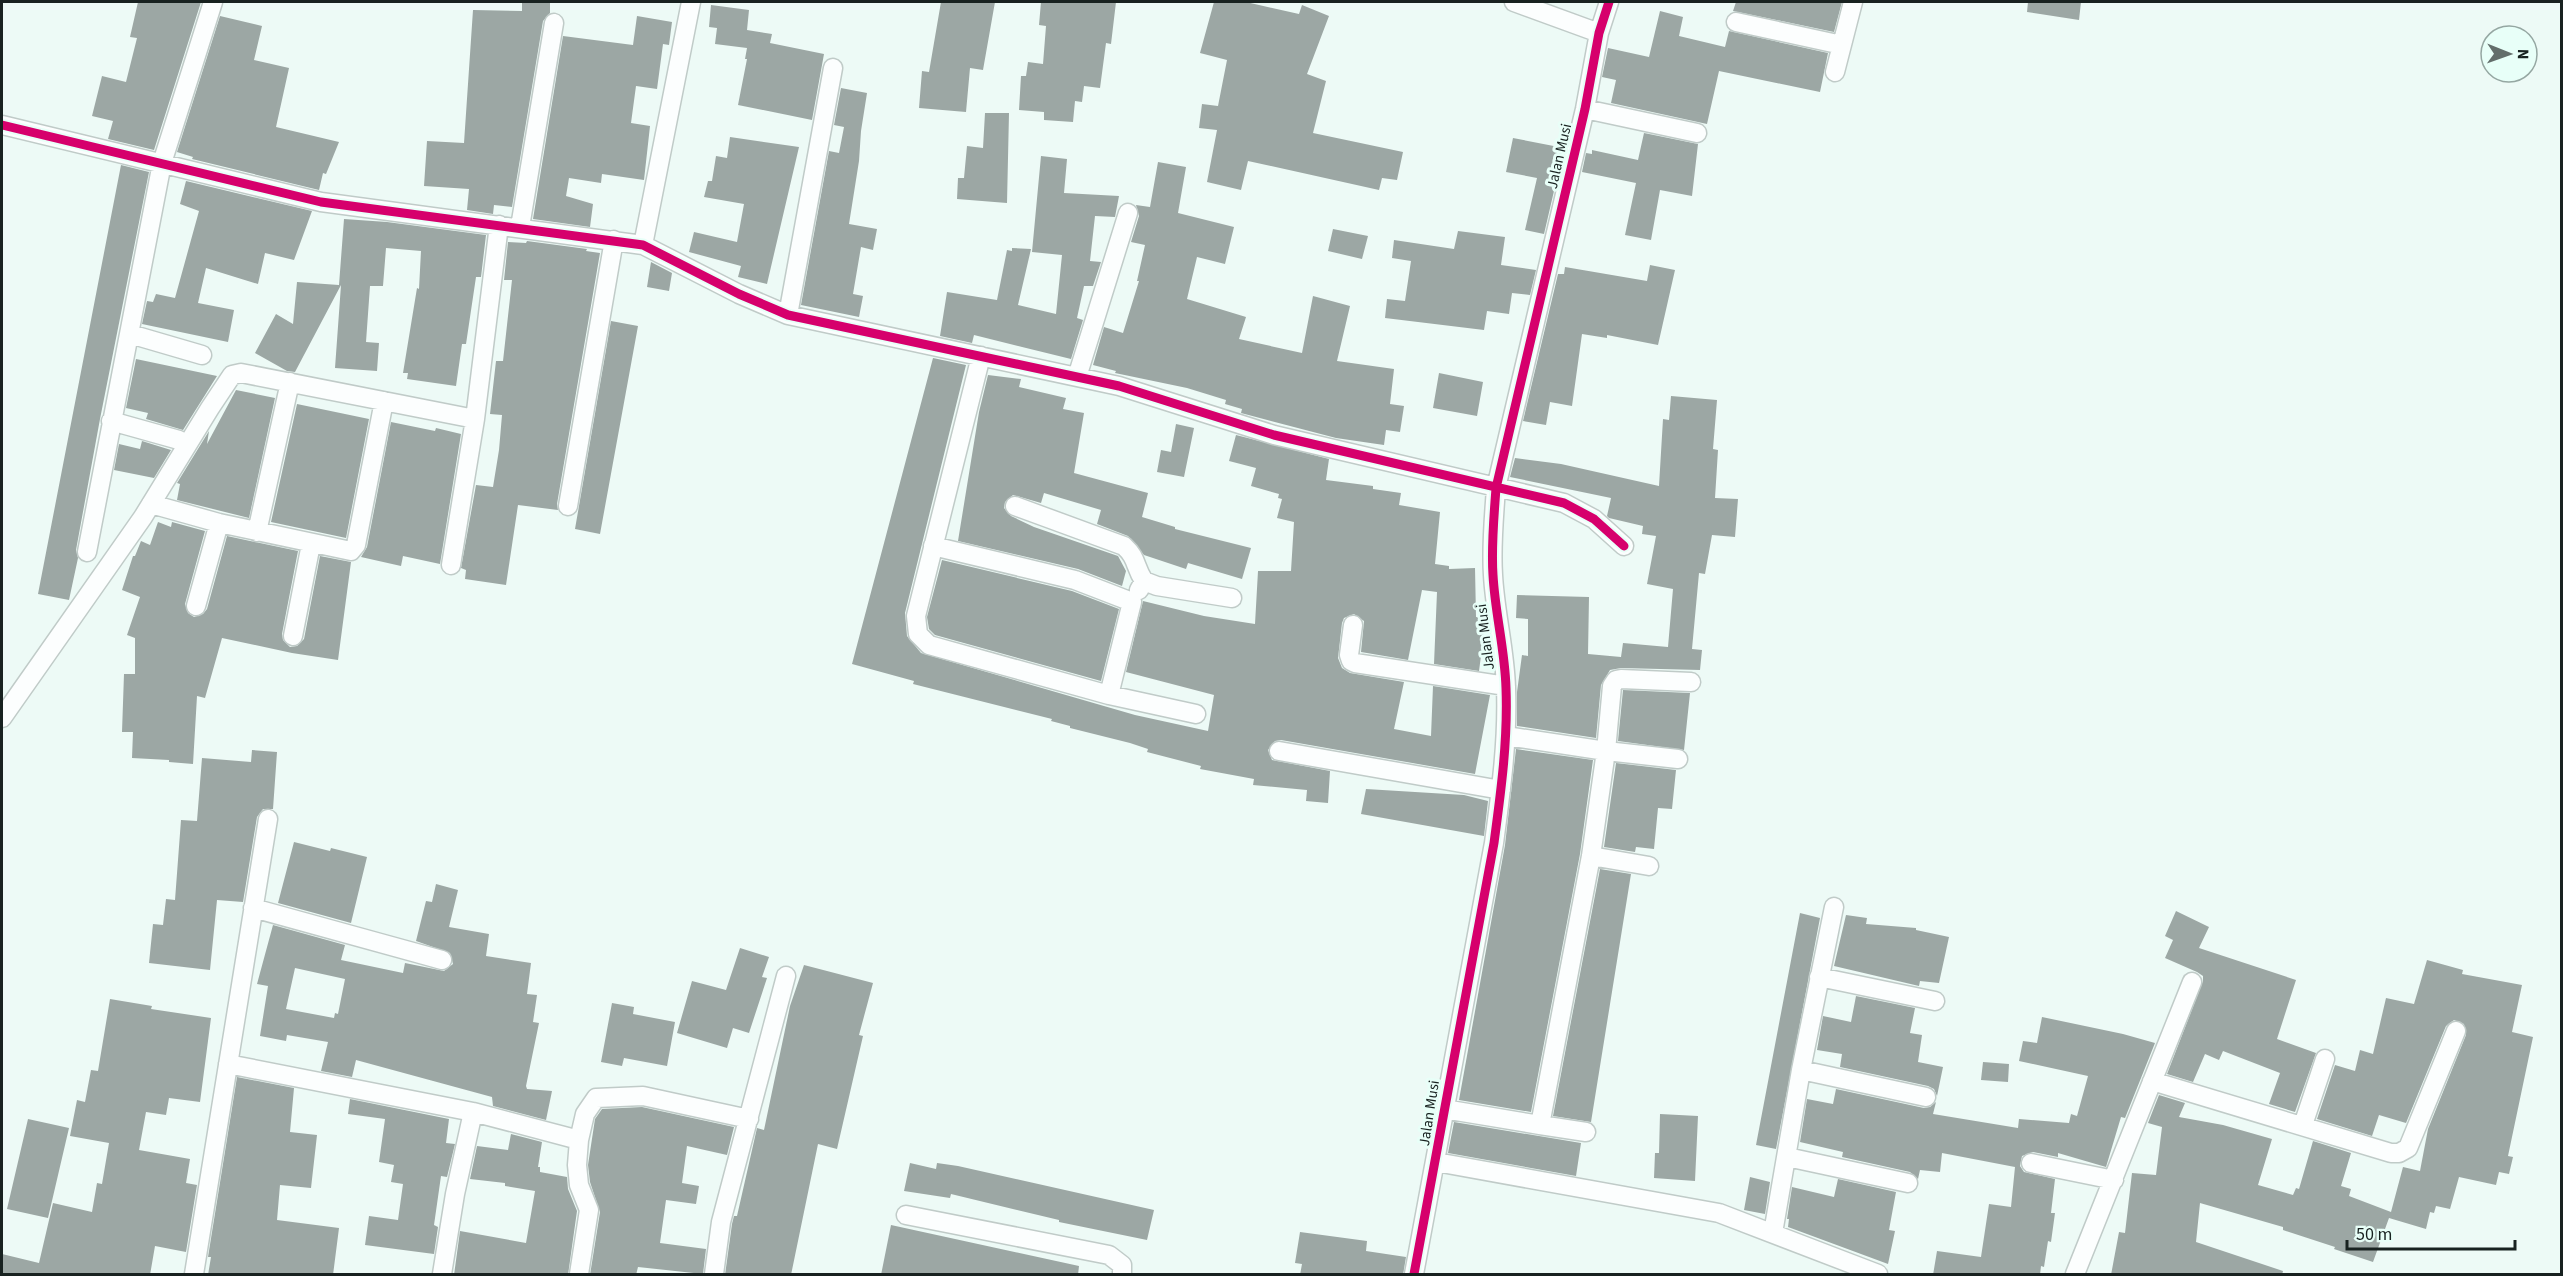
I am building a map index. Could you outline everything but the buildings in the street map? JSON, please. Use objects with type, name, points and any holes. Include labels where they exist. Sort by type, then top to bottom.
[{"type":"street","points":[[87,552],[162,163],[213,2]]},
{"type":"street","points":[[643,245],[691,2]]},
{"type":"street","points":[[1514,2],[1599,33]]},
{"type":"street","name":"Jalan Musi","points":[[1414,1275],[1494,843],[1501,790],[1506,736],[1506,686],[1493,575],[1496,488],[1585,109],[1599,33],[1609,2]]},
{"type":"street","points":[[1835,72],[1853,2]]},
{"type":"street","points":[[1736,22],[1842,45]]},
{"type":"street","points":[[520,228],[555,23]]},
{"type":"street","points":[[788,315],[833,68]]},
{"type":"street","points":[[1585,109],[1697,133]]},
{"type":"street","points":[[2,125],[321,202],[643,245],[739,294],[788,315],[1119,386],[1274,435],[1564,502],[1594,519],[1624,546]]},
{"type":"street","points":[[1077,377],[1128,213]]},
{"type":"street","points":[[452,565],[475,419],[499,225]]},
{"type":"street","points":[[568,506],[614,240]]},
{"type":"street","points":[[130,334],[202,355]]},
{"type":"street","points":[[981,356],[916,616],[918,634],[929,645],[1109,695],[1196,714]]},
{"type":"street","points":[[2,718],[151,504],[232,375],[241,373],[475,419]]},
{"type":"street","points":[[257,532],[290,382]]},
{"type":"street","points":[[151,504],[257,532],[351,551],[356,545],[384,400]]},
{"type":"street","points":[[111,421],[179,440]]},
{"type":"street","points":[[1015,506],[1124,546],[1135,556],[1137,571],[1144,581],[1157,586],[1232,598]]},
{"type":"street","points":[[196,606],[219,523]]},
{"type":"street","points":[[293,636],[311,544]]},
{"type":"street","points":[[933,546],[1075,580],[1132,602]]},
{"type":"street","points":[[1109,695],[1132,602],[1144,581]]},
{"type":"street","points":[[1353,625],[1349,655],[1351,661],[1355,663],[1506,686]]},
{"type":"street","points":[[1540,1125],[1591,856],[1606,751],[1612,686],[1616,680],[1691,682]]},
{"type":"street","points":[[1506,736],[1678,759]]},
{"type":"street","points":[[1279,751],[1501,790]]},
{"type":"street","points":[[194,1275],[268,819]]},
{"type":"street","points":[[1591,856],[1649,866]]},
{"type":"street","points":[[1773,1233],[1801,1070],[1834,907]]},
{"type":"street","points":[[253,908],[442,960]]},
{"type":"street","points":[[714,1275],[721,1222],[786,976]]},
{"type":"street","points":[[1819,977],[1935,1001]]},
{"type":"street","points":[[2075,1275],[2192,982]]},
{"type":"street","points":[[2152,1081],[2391,1153],[2399,1153],[2408,1148],[2456,1032]]},
{"type":"street","points":[[2303,1125],[2325,1059]]},
{"type":"street","points":[[228,1064],[473,1112],[579,1140]]},
{"type":"street","points":[[1801,1070],[1926,1096]]},
{"type":"street","points":[[579,1275],[589,1210],[579,1185],[577,1165],[579,1140],[585,1114],[596,1098],[644,1096],[748,1119]]},
{"type":"street","points":[[1444,1109],[1586,1132]]},
{"type":"street","points":[[442,1275],[455,1194],[473,1112]]},
{"type":"street","points":[[1787,1157],[1908,1183]]},
{"type":"street","points":[[1436,1162],[1719,1213],[1878,1275]]},
{"type":"street","points":[[2031,1163],[2114,1180]]},
{"type":"street","points":[[906,1215],[1109,1255],[1122,1265],[1122,1275]]},
{"type":"cycle path","points":[[1414,1274],[1494,843],[1501,785],[1506,727],[1506,688],[1493,575],[1496,488],[1585,109],[1599,33],[1609,2]]},
{"type":"cycle path","points":[[2,125],[321,202],[643,245],[739,294],[788,315],[1119,386],[1274,435],[1564,503],[1594,519],[1624,546]]}]
